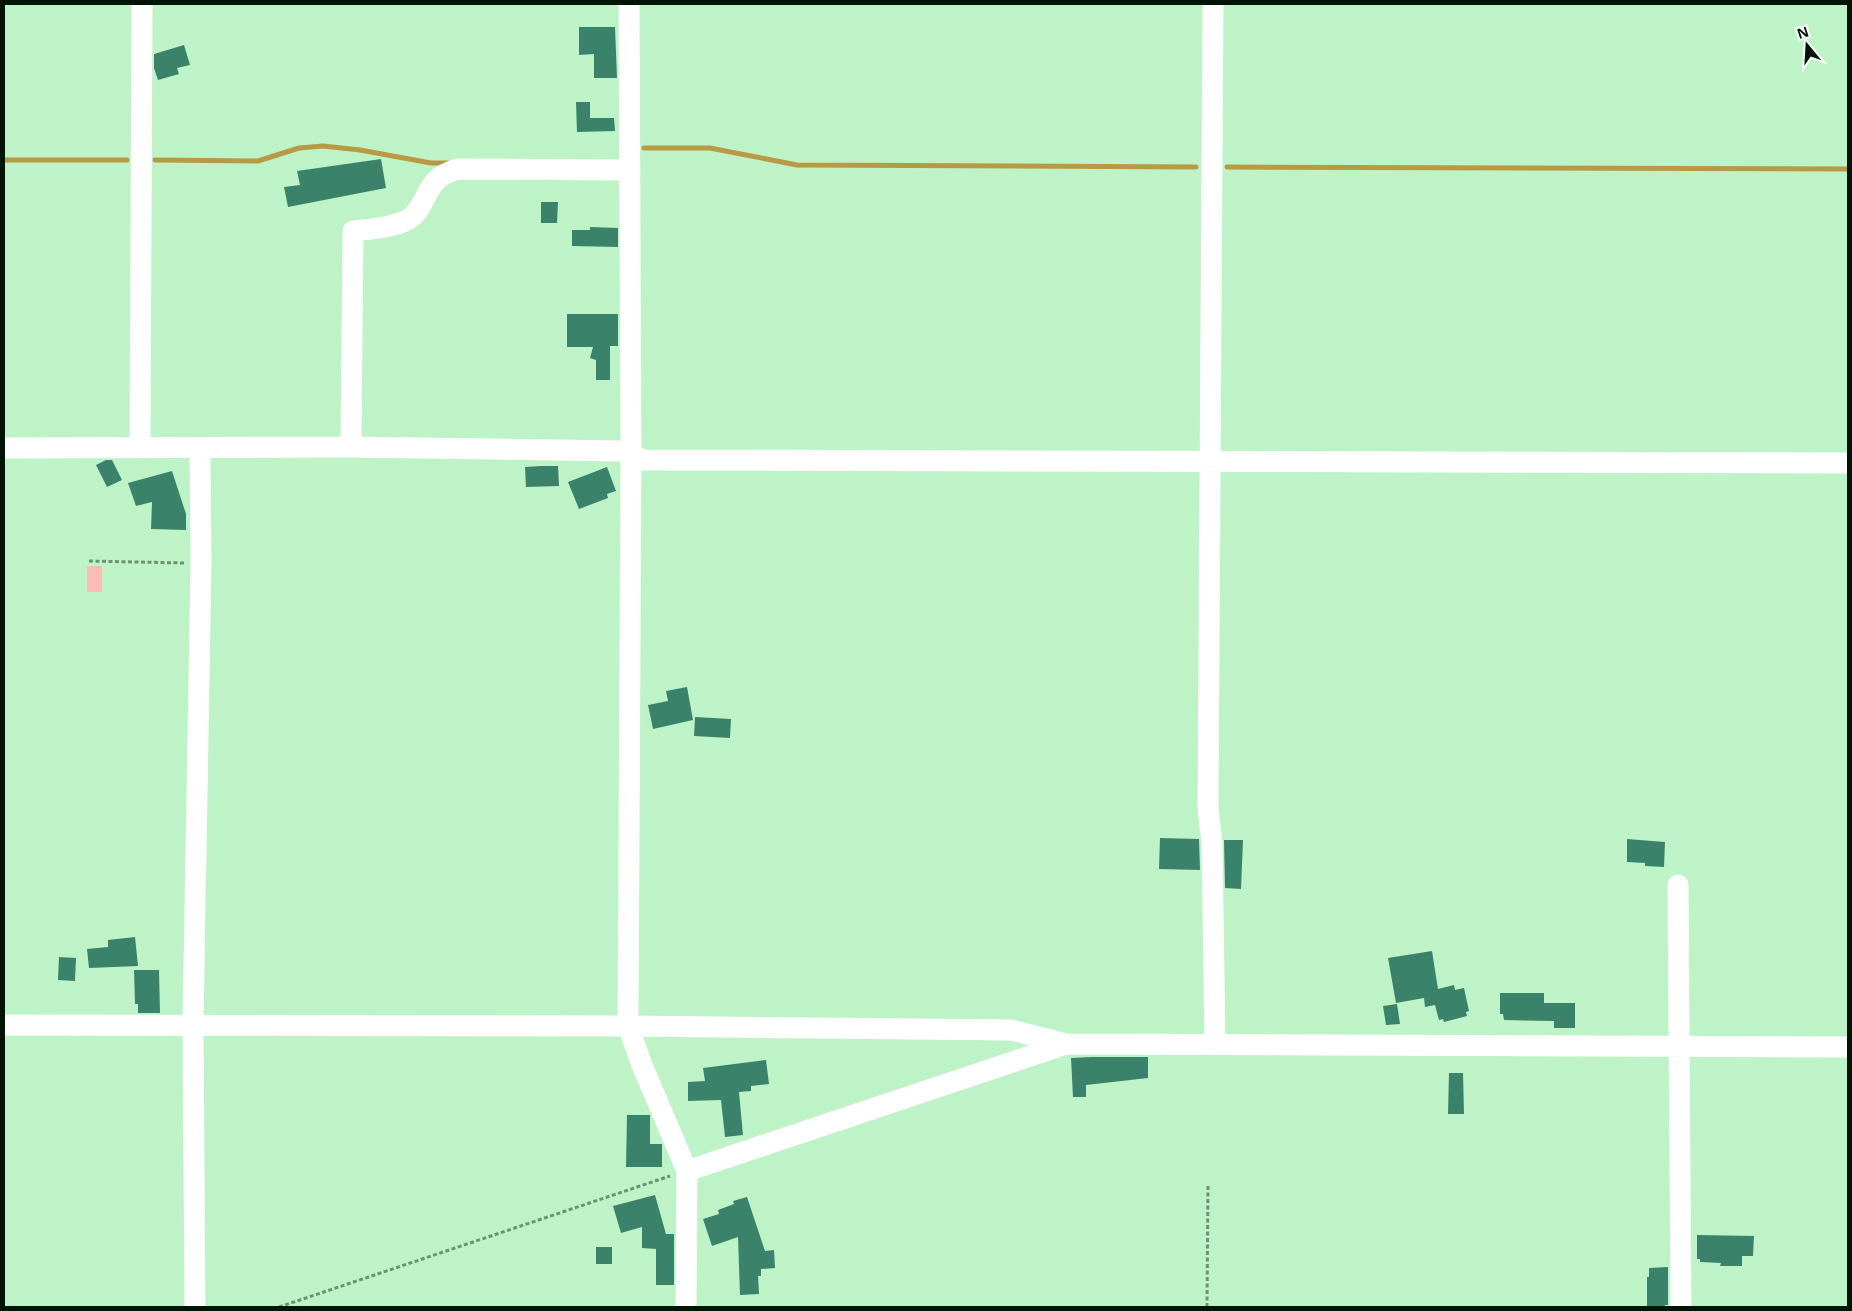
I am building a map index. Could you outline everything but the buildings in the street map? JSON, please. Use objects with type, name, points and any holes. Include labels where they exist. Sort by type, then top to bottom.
[{"type":"street","points":[[140,448],[142,4]]},
{"type":"street","points":[[629,4],[631,454],[628,1026],[642,1065],[687,1171],[686,1307]]},
{"type":"street","points":[[1213,4],[1208,809],[1212,842],[1215,1045]]},
{"type":"street","points":[[351,447],[353,231],[375,229],[408,220],[424,203],[434,182],[445,174],[458,169],[630,170]]},
{"type":"street","points":[[4,448],[351,447],[621,451],[644,460],[1848,463]]},
{"type":"street","points":[[195,1307],[193,1025],[201,563],[200,448]]},
{"type":"street","points":[[1678,885],[1681,1307]]},
{"type":"street","points":[[4,1025],[628,1026],[1011,1030],[1066,1044],[1848,1047]]},
{"type":"street","points":[[687,1171],[1066,1044]]},
{"type":"path","points":[[89,561],[201,563]]},
{"type":"path","points":[[279,1307],[687,1171]]},
{"type":"path","points":[[1207,1307],[1208,1184]]},
{"type":"shaded area","points":[[87,566],[102,566],[102,592],[87,592]]},
{"type":"waterway","points":[[155,160],[258,161],[299,148],[323,146],[360,150],[431,163],[448,163]]},
{"type":"waterway","points":[[644,148],[710,148],[797,165],[1196,167]]},
{"type":"waterway","points":[[4,160],[127,160]]},
{"type":"waterway","points":[[1227,167],[1848,169]]}]
